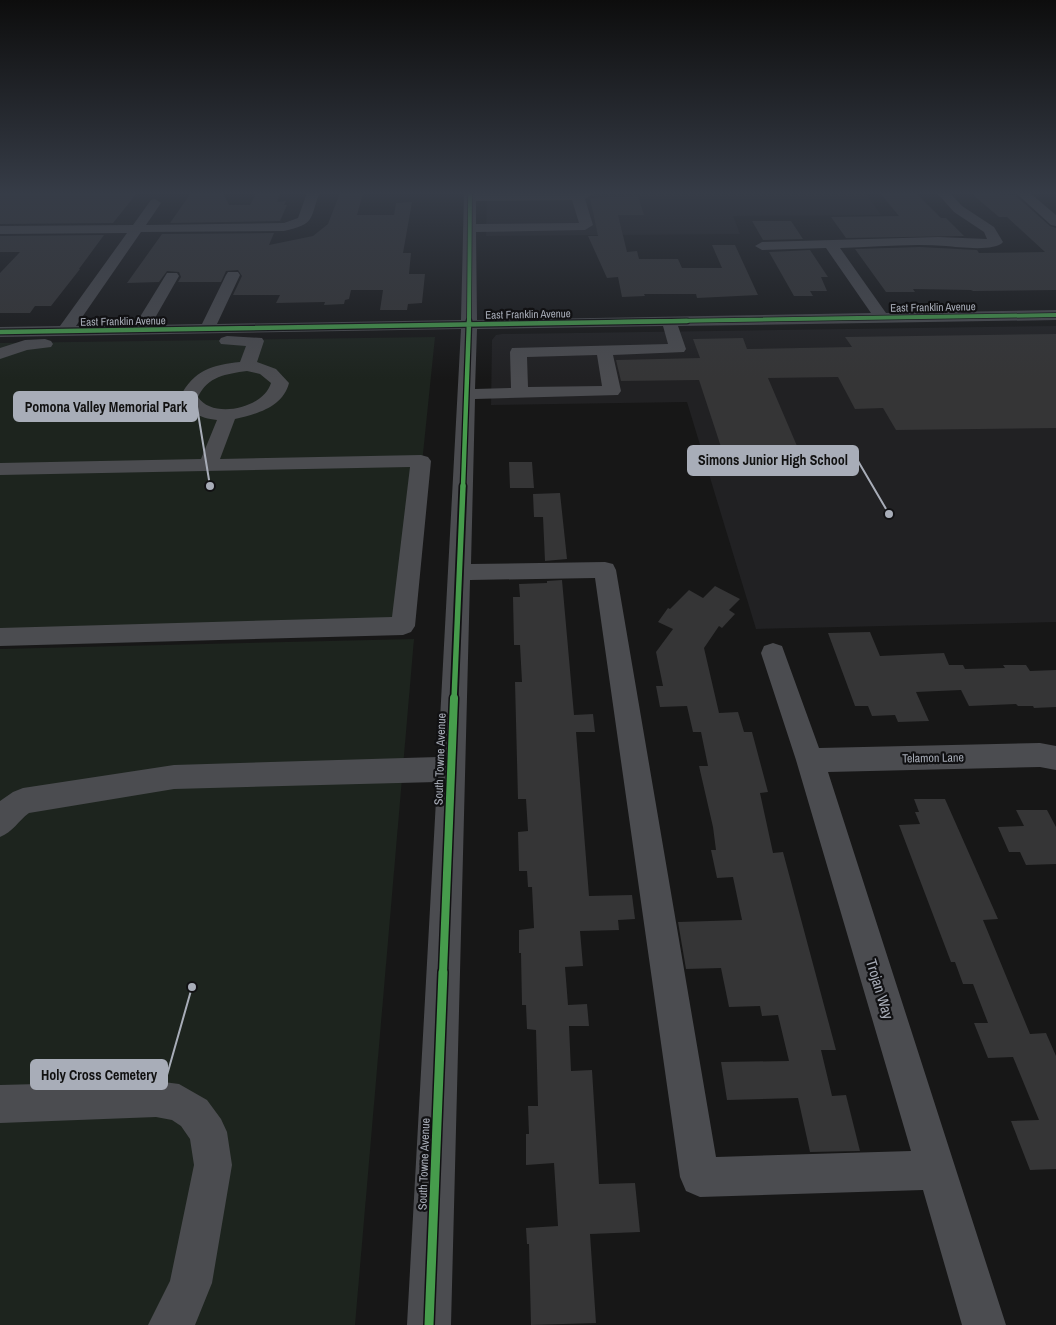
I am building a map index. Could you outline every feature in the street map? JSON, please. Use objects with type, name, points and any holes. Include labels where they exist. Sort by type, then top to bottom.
[{"type":"street","points":[[64,332],[119,255]]},
{"type":"street","name":"South Towne Avenue","points":[[429,1325],[466,394],[469,255]]},
{"type":"street","points":[[838,255],[882,318]]},
{"type":"street","points":[[207,329],[233,275]]},
{"type":"street","points":[[139,330],[172,276]]},
{"type":"street","name":"East Franklin Avenue","points":[[0,332],[1056,315]]},
{"type":"street","points":[[520,393],[518,352],[678,349],[669,322]]},
{"type":"street","points":[[0,354],[25,345],[256,341],[247,366]]},
{"type":"street","points":[[466,394],[612,391],[604,350]]},
{"type":"street","points":[[247,366],[266,369],[275,374],[280,383],[277,393],[267,402],[249,410],[228,414],[212,413],[197,408],[189,397],[194,385],[207,375],[225,368],[247,366]]},
{"type":"street","points":[[208,465],[228,414]]},
{"type":"street","points":[[0,469],[421,461],[402,626],[0,637]]},
{"type":"street","points":[[459,572],[605,570],[700,1177],[936,1170]]},
{"type":"street","name":"Trojan Way","points":[[773,653],[810,760],[984,1325]]},
{"type":"street","name":"Telamon Lane","points":[[810,760],[1040,755],[1056,758]]},
{"type":"street","points":[[0,823],[9,811],[23,801],[174,777],[451,769]]},
{"type":"street","points":[[0,1104],[156,1099],[179,1103],[194,1113],[208,1132],[214,1165],[191,1283],[176,1318],[170,1325]]},
{"type":"shaded area","points":[[1056,326],[1056,622],[756,629],[687,402],[491,405],[492,340],[496,335],[502,334]]},
{"type":"shaded area","points":[[435,337],[405,629],[0,640],[0,343]]},
{"type":"shaded area","points":[[414,639],[355,1325],[0,1325],[0,649]]},
{"type":"building","points":[[17,255],[89,255],[51,306],[35,306],[30,313],[0,313],[0,273]]},
{"type":"building","points":[[147,255],[411,255],[409,274],[425,274],[422,303],[408,304],[407,310],[380,310],[383,290],[351,290],[349,299],[345,300],[344,304],[324,305],[325,302],[276,303],[280,295],[233,295],[242,276],[238,270],[226,271],[221,282],[178,282],[181,277],[179,272],[167,271],[159,282],[127,283]]},
{"type":"building","points":[[597,255],[638,255],[639,259],[678,259],[682,268],[722,268],[716,255],[740,255],[758,295],[697,298],[696,294],[644,294],[645,296],[622,297],[618,277],[607,278]]},
{"type":"building","points":[[771,255],[813,255],[828,277],[821,277],[827,291],[810,291],[813,296],[794,296]]},
{"type":"building","points":[[859,255],[1056,255],[1056,290],[973,291],[913,289],[915,292],[886,292]]},
{"type":"building","points":[[1056,334],[1056,428],[896,430],[883,408],[855,409],[838,377],[768,378],[797,446],[801,446],[812,470],[725,471],[717,447],[721,447],[699,380],[621,381],[616,360],[700,358],[693,339],[743,338],[747,349],[852,347],[845,337]]},
{"type":"building","points":[[509,462],[532,462],[534,488],[510,488]]},
{"type":"building","points":[[560,493],[567,559],[545,561],[543,517],[534,517],[533,494]]},
{"type":"building","points":[[562,580],[574,715],[593,714],[595,732],[576,732],[589,896],[632,895],[635,919],[618,920],[619,930],[580,931],[583,966],[565,967],[568,1005],[587,1004],[589,1026],[569,1026],[571,1071],[592,1070],[599,1184],[635,1183],[640,1232],[590,1234],[596,1323],[531,1325],[529,1244],[527,1244],[526,1228],[558,1226],[554,1163],[526,1165],[526,1134],[529,1134],[528,1106],[538,1106],[536,1030],[527,1029],[526,1005],[522,1005],[519,930],[534,928],[532,887],[528,887],[527,871],[519,871],[518,832],[528,831],[526,799],[518,799],[515,682],[522,682],[520,645],[514,645],[513,597],[520,597],[519,584],[547,583],[547,581]]},
{"type":"building","points":[[715,586],[740,599],[729,610],[735,614],[722,628],[719,626],[704,648],[719,713],[738,712],[744,732],[752,732],[768,792],[760,793],[773,853],[783,852],[836,1050],[821,1050],[832,1096],[846,1095],[860,1151],[810,1152],[798,1098],[727,1100],[721,1062],[789,1061],[778,1015],[762,1016],[760,1006],[729,1007],[721,968],[686,969],[678,922],[742,920],[733,877],[717,878],[711,850],[716,850],[713,827],[699,766],[708,766],[701,732],[693,732],[687,706],[660,707],[656,686],[663,686],[656,652],[673,629],[658,622],[668,608],[670,609],[689,590],[703,598]]},
{"type":"building","points":[[870,632],[880,656],[944,653],[949,665],[963,665],[965,669],[1005,668],[1003,665],[1026,665],[1030,671],[1056,670],[1056,707],[1034,708],[1033,706],[1018,706],[1016,704],[969,706],[961,690],[916,692],[929,721],[898,722],[895,715],[872,716],[868,706],[855,706],[828,633]]},
{"type":"building","points":[[914,799],[945,799],[998,919],[983,920],[1030,1034],[1046,1033],[1056,1056],[1056,1169],[1030,1170],[1011,1121],[1039,1120],[1013,1057],[988,1058],[974,1023],[988,1023],[973,984],[963,984],[955,962],[951,962],[899,825],[920,824],[915,812],[919,812]]},
{"type":"building","points":[[1016,810],[1047,810],[1056,827],[1056,864],[1026,865],[1020,852],[1009,852],[998,827],[1024,826]]},
{"type":"cycle path","points":[[429,1325],[469,325],[470,255]]},
{"type":"cycle path","points":[[0,332],[1056,315]]},
{"type":"place","name":"Pomona Valley Memorial Park","points":[[210,486]]},
{"type":"place","name":"Simons Junior High School","points":[[889,514]]},
{"type":"place","name":"Holy Cross Cemetery","points":[[192,987]]}]
